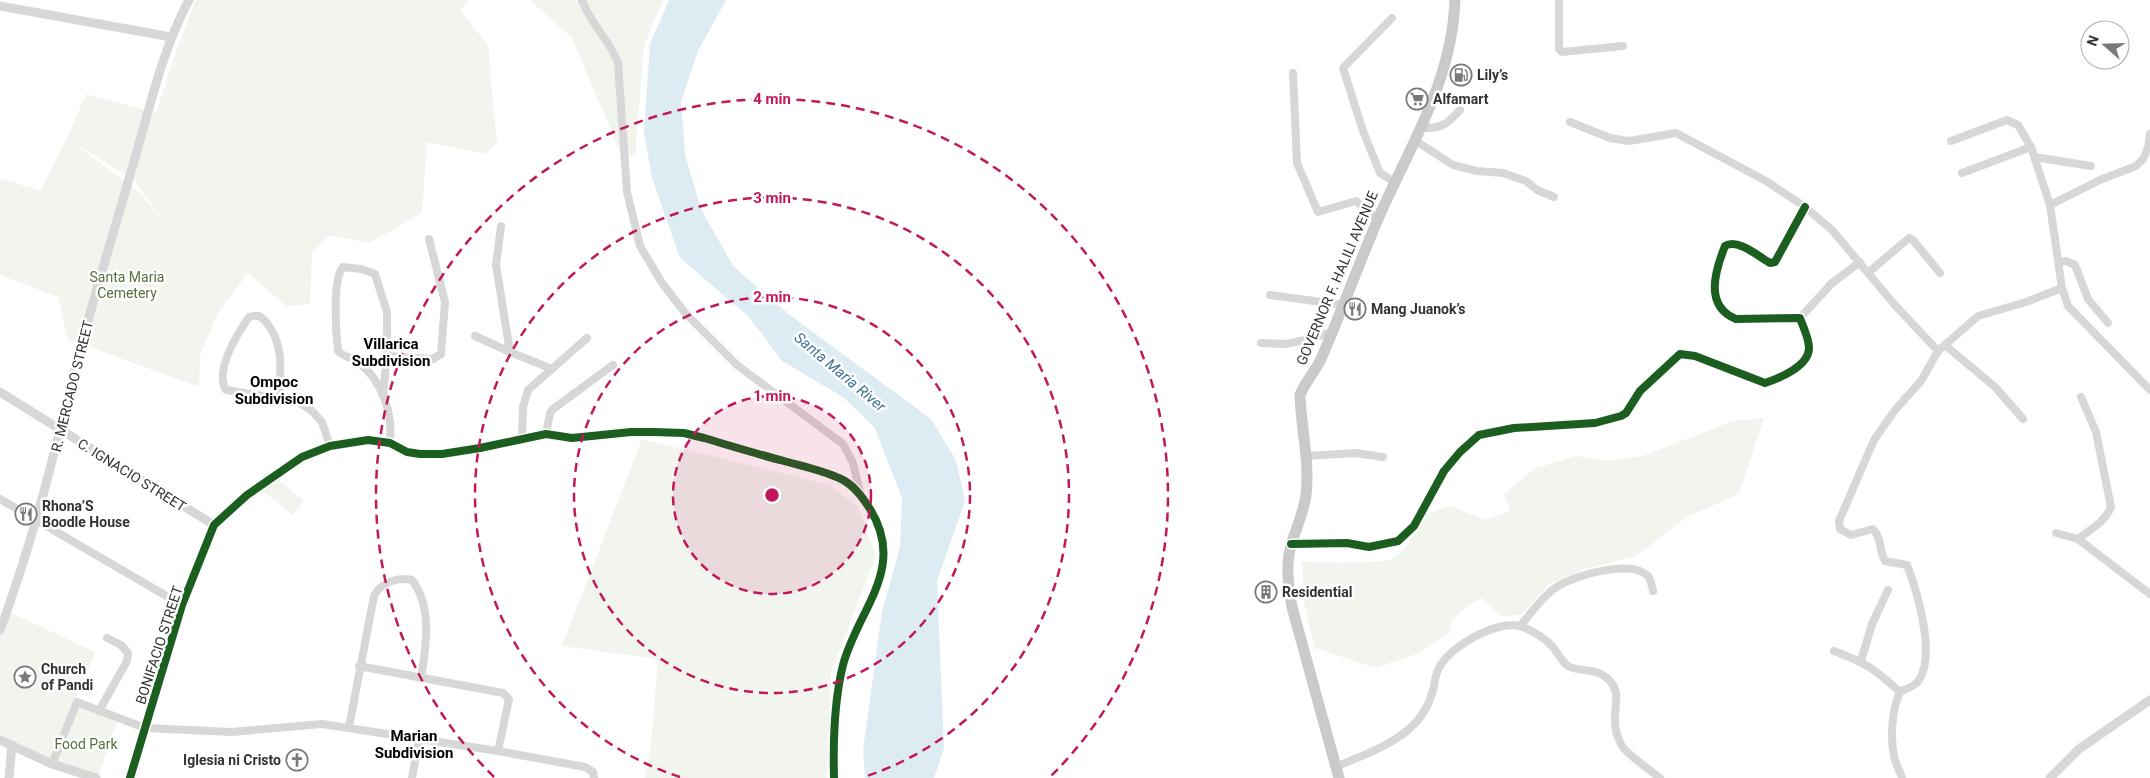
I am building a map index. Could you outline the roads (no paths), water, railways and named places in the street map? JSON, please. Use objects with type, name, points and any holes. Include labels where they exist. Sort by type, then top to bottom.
[{"type":"main road","name":"GOVERNOR F. HALILI AVENUE","points":[[1338,773],[1292,607],[1288,578],[1291,544],[1306,495],[1307,456],[1300,396],[1320,361],[1378,220],[1422,128],[1443,75],[1454,26],[1455,0]]},
{"type":"street","name":"R. MERCADO STREET","points":[[0,630],[36,520],[102,273],[171,37],[189,0]]},
{"type":"street","points":[[582,0],[586,12],[615,54],[618,64],[628,192],[640,246],[662,283],[686,314],[737,365],[843,444],[853,463],[860,492],[880,528],[884,551],[883,571],[874,596],[850,646],[840,681],[833,749],[834,778]]},
{"type":"street","points":[[1559,0],[1559,49],[1562,52],[1623,46]]},
{"type":"street","points":[[0,6],[171,37]]},
{"type":"street","points":[[1392,18],[1343,68],[1363,131],[1380,173],[1395,182]]},
{"type":"street","points":[[1293,73],[1297,163],[1318,212],[1356,201],[1378,220]]},
{"type":"street","points":[[1422,128],[1437,129],[1450,122],[1460,110]]},
{"type":"street","points":[[1951,142],[2007,120],[2018,125],[2031,147],[2050,205],[2062,288],[2068,306],[2150,390]]},
{"type":"street","points":[[1570,122],[1610,138],[1629,141],[1676,133],[1766,181],[1805,207],[1832,230],[1894,304],[1938,351]]},
{"type":"street","points":[[2050,205],[2100,180],[2136,166],[2144,159],[2150,134]]},
{"type":"street","points":[[1416,141],[1453,165],[1511,176],[1526,181],[1537,190],[1554,198]]},
{"type":"street","points":[[1962,173],[2031,147]]},
{"type":"street","points":[[2035,157],[2091,166]]},
{"type":"street","points":[[1805,207],[1775,262],[1770,263],[1738,244],[1728,244],[1722,252],[1714,282],[1720,307],[1728,316],[1736,319],[1800,318],[1832,283],[1860,262]]},
{"type":"street","points":[[501,226],[496,265],[510,352]]},
{"type":"street","points":[[1868,272],[1909,238],[1913,240],[1940,273]]},
{"type":"street","points":[[387,356],[433,358],[441,354],[445,302],[429,239]]},
{"type":"street","points":[[2059,262],[2066,261],[2076,265],[2088,299],[2108,323]]},
{"type":"street","points":[[383,396],[387,356],[387,312],[375,274],[362,269],[343,267],[340,270],[336,299],[338,351],[362,365],[372,376],[383,396],[391,422],[390,443]]},
{"type":"street","points":[[1902,778],[1894,755],[1893,727],[1895,703],[1900,692],[1914,685],[1920,679],[1924,667],[1924,625],[1916,591],[1907,565],[1885,561],[1878,534],[1873,530],[1851,535],[1840,529],[1839,520],[1874,440],[1895,410],[1921,381],[1938,351],[1978,316],[2026,302],[2062,288]]},
{"type":"street","points":[[1270,295],[1344,305]]},
{"type":"street","points":[[279,398],[281,354],[278,341],[273,331],[261,317],[254,315],[249,317],[230,347],[224,367],[224,386],[230,392],[298,402],[310,410],[322,422],[330,446]]},
{"type":"street","points":[[1291,544],[1347,543],[1369,547],[1398,541],[1414,526],[1444,471],[1460,452],[1479,435],[1514,428],[1595,422],[1621,416],[1626,413],[1640,391],[1680,354],[1695,356],[1765,383],[1772,380],[1800,366],[1808,357],[1809,347],[1800,318]]},
{"type":"street","points":[[1261,343],[1286,344],[1333,330]]},
{"type":"street","points":[[475,336],[552,369]]},
{"type":"street","points":[[522,439],[522,407],[528,390],[587,338]]},
{"type":"street","points":[[1945,345],[1995,387],[2023,420]]},
{"type":"street","points":[[546,434],[550,413],[553,409],[613,365]]},
{"type":"street","name":"C. IGNACIO STREET","points":[[0,392],[214,525]]},
{"type":"street","points":[[2078,539],[2105,518],[2111,507],[2096,432],[2080,397]]},
{"type":"street","name":"BONIFACIO STREET","points":[[130,778],[182,605],[214,525],[247,495],[302,457],[330,446],[368,440],[390,443],[407,452],[442,454],[546,434],[572,438],[631,432],[684,433],[840,478],[860,492]]},
{"type":"street","points":[[1307,456],[1355,453],[1383,457]]},
{"type":"street","points":[[0,498],[182,605]]},
{"type":"street","points":[[2056,532],[2078,539],[2150,594]]},
{"type":"street","points":[[1520,626],[1540,602],[1559,585],[1585,575],[1612,569],[1640,571],[1649,577],[1653,591]]},
{"type":"street","points":[[349,727],[359,666],[374,596],[382,585],[402,579],[412,580],[417,587],[425,614],[428,638],[421,678]]},
{"type":"street","points":[[1861,661],[1872,624],[1888,590]]},
{"type":"street","points":[[1338,773],[1410,729],[1426,710],[1438,668],[1461,645],[1483,632],[1500,626],[1520,626],[1539,634],[1551,644],[1569,667],[1602,674],[1611,682],[1617,696],[1614,721],[1623,748],[1660,778]]},
{"type":"street","points":[[99,711],[128,653],[122,645],[107,638]]},
{"type":"street","points":[[1834,651],[1861,661],[1879,672],[1900,692]]},
{"type":"street","points":[[359,666],[507,696],[509,699],[498,751]]},
{"type":"street","points":[[2050,778],[2079,749],[2150,700]]},
{"type":"street","points":[[52,764],[77,702],[145,728],[232,732],[310,724],[349,727],[585,767],[593,772],[594,778]]},
{"type":"street","points":[[412,778],[419,739]]},
{"type":"street","points":[[0,740],[52,764],[96,778]]},
{"type":"street","points":[[9,778],[12,745]]},
{"type":"water","name":"Santa Maria River","points":[[669,0],[726,0],[698,51],[681,102],[685,155],[701,209],[733,266],[791,316],[931,419],[956,460],[965,501],[937,581],[944,748],[934,778],[865,778],[863,750],[882,612],[900,547],[902,498],[875,428],[843,397],[782,361],[749,317],[680,258],[652,178],[644,132],[650,44]]},
{"type":"place","name":"Lily’s","points":[[1461,75]]},
{"type":"place","name":"Alfamart","points":[[1417,99]]},
{"type":"place","name":"Mang Juanok’s","points":[[1355,309]]},
{"type":"place","name":"Rhona’S Boodle House","points":[[26,514]]},
{"type":"place","name":"Residential","points":[[1266,592]]},
{"type":"place","name":"Church of Pandi","points":[[25,677]]},
{"type":"place","name":"Iglesia ni Cristo","points":[[297,760]]},
{"type":"district","name":"Villarica Subdivision","points":[[391,352]]},
{"type":"district","name":"Ompoc Subdivision","points":[[274,390]]},
{"type":"district","name":"Marian Subdivision","points":[[414,744]]},
{"type":"park label","name":"Santa Maria Cemetery","points":[[127,286]]},
{"type":"park label","name":"Food Park","points":[[86,744]]}]
